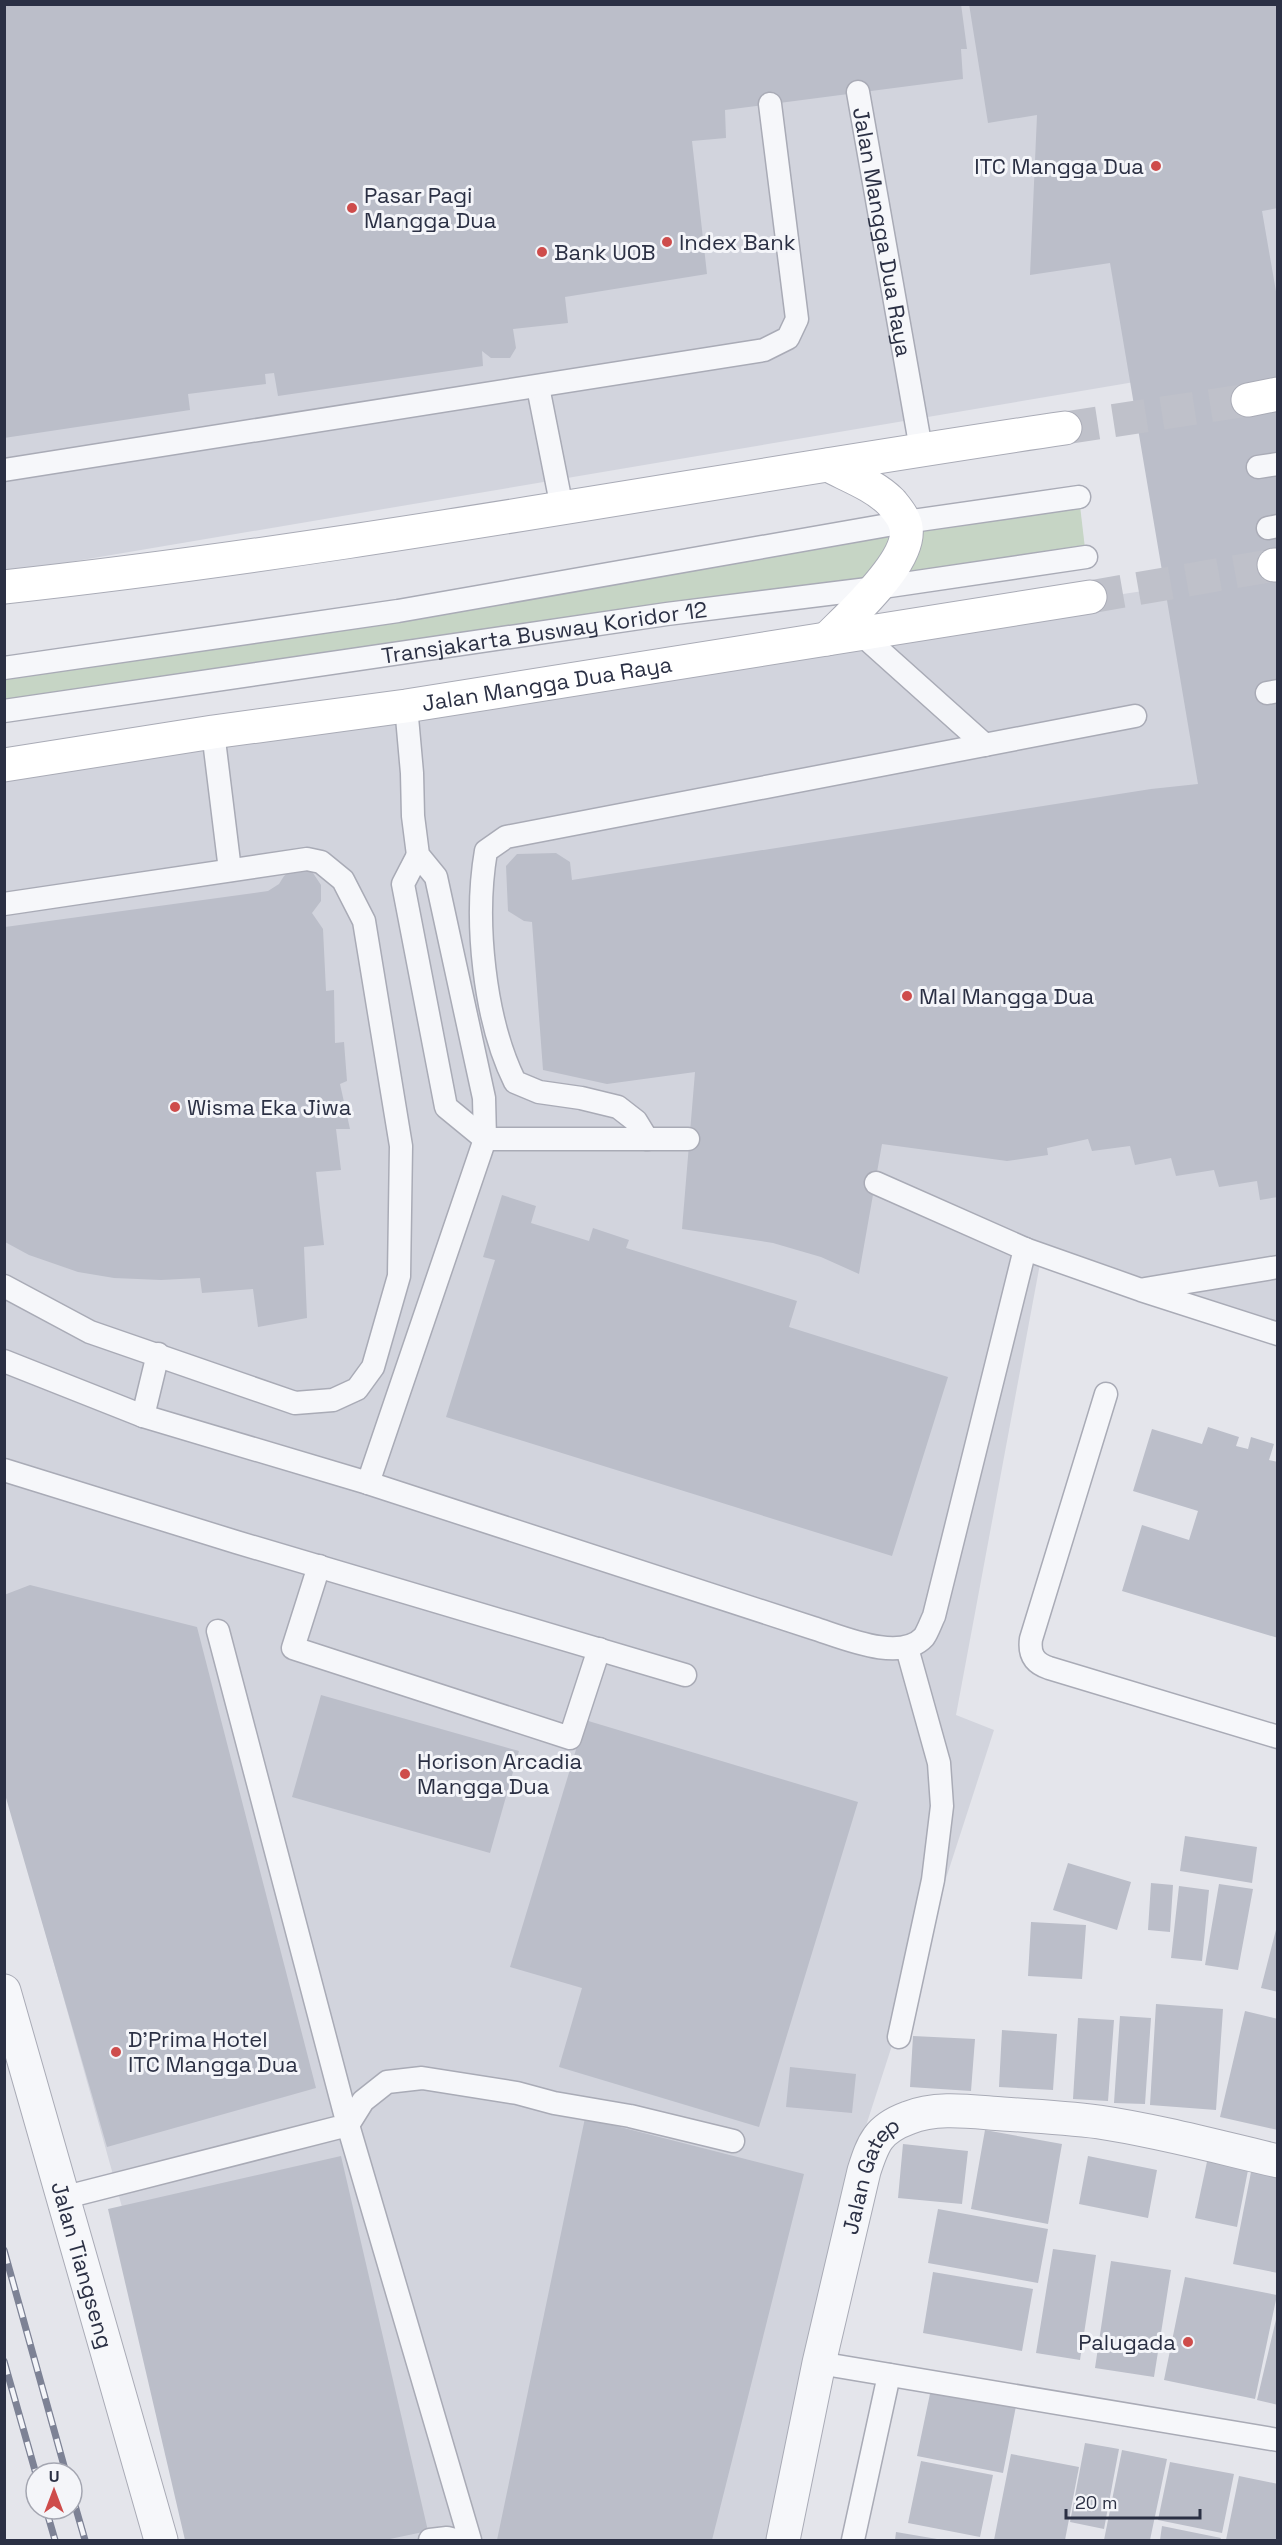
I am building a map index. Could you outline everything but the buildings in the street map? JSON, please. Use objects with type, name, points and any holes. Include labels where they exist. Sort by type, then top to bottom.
[{"type":"main road","points":[[4,587],[133,573],[1065,428]]},
{"type":"main road","points":[[827,639],[876,588],[899,560],[905,542],[905,522],[891,502],[874,488],[828,465]]},
{"type":"main road","name":"Jalan Mangga Dua Raya","points":[[4,765],[213,732],[406,706],[1090,597]]},
{"type":"street","name":"Jalan Tiangseng","points":[[4,1991],[161,2541]]},
{"type":"street","name":"Jalan Gatep","points":[[783,2541],[819,2363],[864,2171],[873,2143],[889,2127],[909,2117],[938,2111],[1098,2122],[1152,2132],[1278,2162]]},
{"type":"lane","name":"Jalan Mangga Dua Raya","points":[[858,92],[921,449]]},
{"type":"lane","points":[[4,471],[764,350],[788,338],[797,319],[770,104]]},
{"type":"lane","points":[[538,387],[562,508]]},
{"type":"lane","points":[[4,668],[398,610],[905,522],[1079,496]]},
{"type":"lane","name":"Transjakarta Busway Koridor 12","points":[[4,711],[668,614],[876,588],[1086,557]]},
{"type":"lane","points":[[860,633],[985,745]]},
{"type":"lane","points":[[368,1483],[485,1139],[484,1098],[436,877],[418,855],[413,816],[406,706]]},
{"type":"lane","points":[[647,1139],[636,1121],[618,1107],[581,1098],[538,1092],[515,1082],[503,1058],[490,1004],[482,938],[481,880],[486,851],[506,837],[1135,716]]},
{"type":"lane","points":[[213,732],[230,870]]},
{"type":"lane","points":[[418,855],[403,884],[446,1107],[485,1139],[688,1139]]},
{"type":"lane","points":[[4,904],[307,859],[321,862],[343,880],[364,921],[401,1146],[399,1276],[373,1367],[357,1389],[333,1400],[295,1403],[90,1332],[4,1286]]},
{"type":"lane","points":[[876,1183],[1025,1249],[1141,1290],[1278,1334]]},
{"type":"lane","points":[[4,1361],[143,1416],[368,1483],[813,1628],[883,1648],[907,1648],[924,1636],[934,1616],[1025,1249]]},
{"type":"lane","points":[[1141,1290],[1278,1266]]},
{"type":"lane","points":[[399,1276],[436,1286]]},
{"type":"lane","points":[[143,1416],[159,1354]]},
{"type":"lane","points":[[1106,1394],[1030,1639],[1033,1658],[1040,1665],[1278,1737]]},
{"type":"lane","points":[[4,1470],[685,1675]]},
{"type":"lane","points":[[319,1566],[293,1648],[570,1738],[599,1649]]},
{"type":"lane","points":[[218,1631],[348,2125],[470,2541]]},
{"type":"lane","points":[[899,2037],[933,1880],[942,1806],[939,1763],[907,1648]]},
{"type":"lane","points":[[62,2198],[348,2125],[363,2101],[387,2082],[422,2078],[517,2093],[554,2103],[630,2116],[734,2141]]},
{"type":"lane","points":[[819,2363],[1278,2440]]},
{"type":"lane","points":[[853,2541],[889,2374]]},
{"type":"lane","points":[[430,2541],[447,2538],[455,2541]]},
{"type":"shaded area","points":[[5,5],[1277,5],[1277,358],[5,573]]},
{"type":"shaded area","points":[[1277,571],[1277,1341],[1042,1253],[956,1715],[994,1730],[864,2132],[791,2540],[215,2540],[5,1788],[4,761]]},
{"type":"green space","points":[[1079,497],[1086,557],[5,713],[5,667]]},
{"type":"tunnel","points":[[1065,428],[1248,400]]},
{"type":"tunnel","points":[[1090,597],[1274,565]]},
{"type":"railway","points":[[4,2250],[63,2461]]},
{"type":"railway","points":[[4,2361],[32,2461]]},
{"type":"railway","points":[[49,2521],[55,2540]]},
{"type":"railway","points":[[80,2521],[85,2540]]},
{"type":"place","name":"ITC Mangga Dua","points":[[1156,166]]},
{"type":"place","name":"Pasar Pagi Mangga Dua","points":[[352,208]]},
{"type":"place","name":"Index Bank","points":[[667,242]]},
{"type":"place","name":"Bank UOB","points":[[542,252]]},
{"type":"place","name":"Mal Mangga Dua","points":[[907,996]]},
{"type":"place","name":"Wisma Eka Jiwa","points":[[175,1107]]},
{"type":"place","name":"Horison Arcadia Mangga Dua","points":[[405,1774]]},
{"type":"place","name":"D'Prima Hotel ITC Mangga Dua","points":[[116,2052]]},
{"type":"place","name":"Palugada","points":[[1188,2342]]}]
